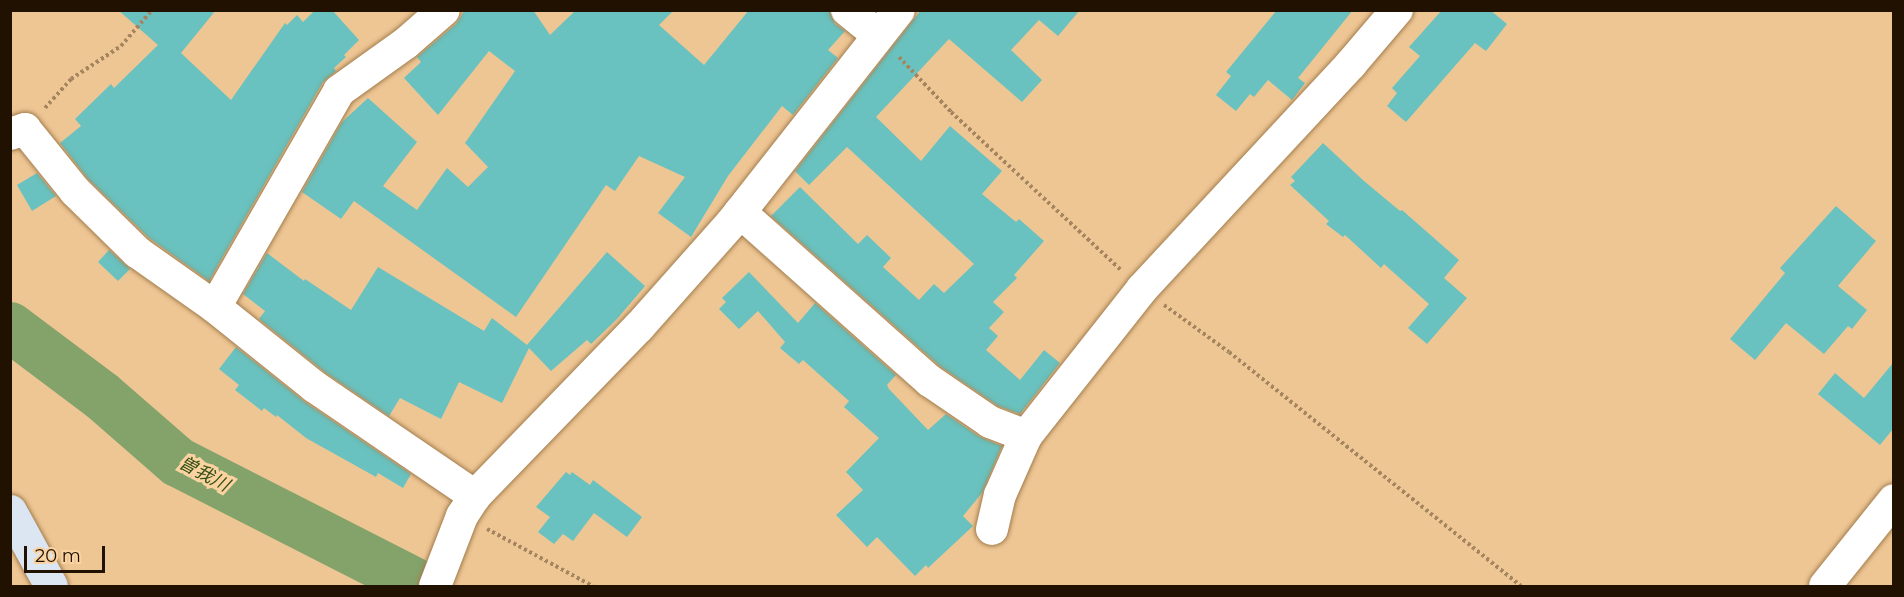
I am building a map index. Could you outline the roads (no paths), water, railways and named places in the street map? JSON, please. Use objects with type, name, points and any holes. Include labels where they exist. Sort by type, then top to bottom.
[{"type":"main road","points":[[10,512],[51,586]]},
{"type":"street","points":[[215,307],[339,91],[406,43],[444,10]]},
{"type":"street","points":[[847,10],[878,35]]},
{"type":"street","points":[[435,586],[465,513],[639,327],[740,212],[899,10]]},
{"type":"street","points":[[992,529],[1000,495],[1026,436],[1142,289],[1352,64],[1397,10]]},
{"type":"street","points":[[18,132],[137,252],[215,307],[315,387],[465,513]]},
{"type":"street","points":[[740,212],[930,381],[990,422],[1026,436]]},
{"type":"street","points":[[1825,586],[1864,554],[1893,500]]},
{"type":"waterway","name":"曽我川","points":[[10,327],[102,396],[178,462],[421,586]]}]
